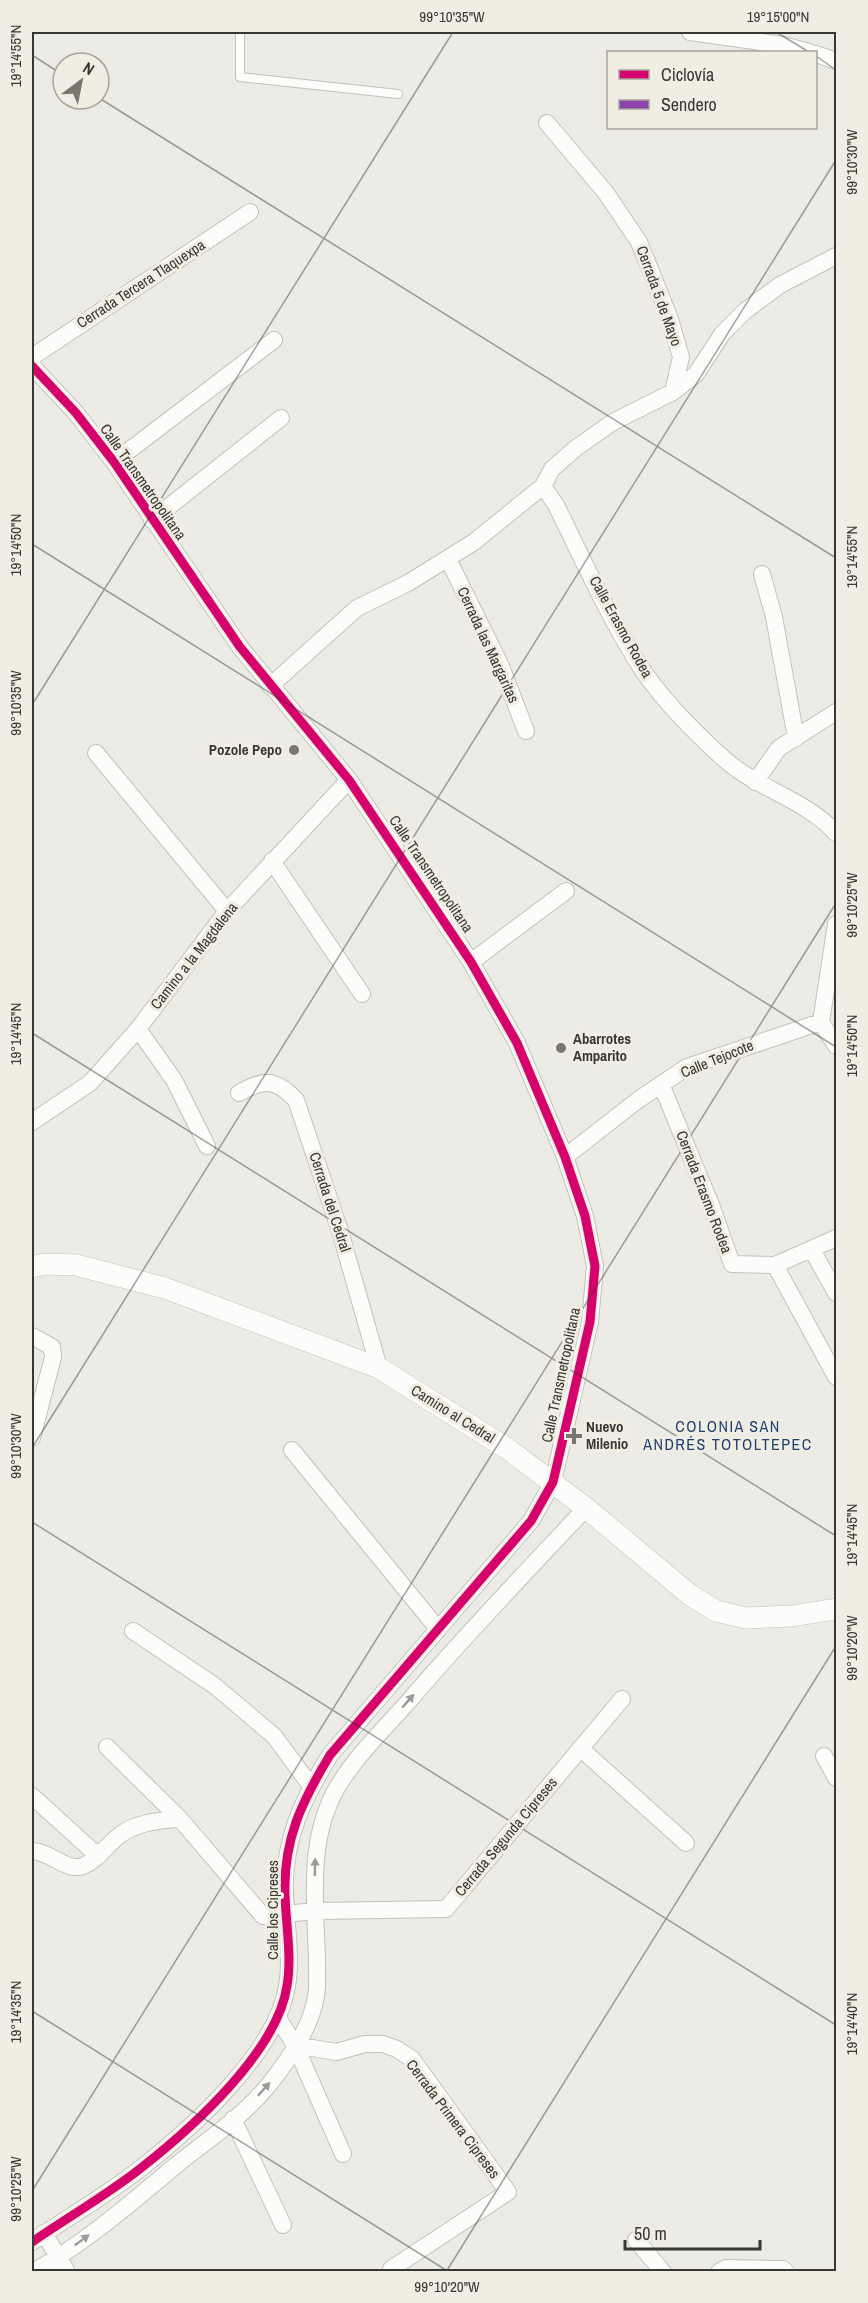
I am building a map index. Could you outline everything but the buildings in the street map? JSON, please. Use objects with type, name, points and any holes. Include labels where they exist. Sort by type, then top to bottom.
[{"type":"street","points":[[690,32],[783,45],[805,51]]},
{"type":"street","points":[[817,54],[837,61]]},
{"type":"street","name":"Cerrada 5 de Mayo","points":[[547,123],[606,193],[639,242],[670,319],[681,357],[673,392]]},
{"type":"street","name":"Cerrada Tercera Tlaquexpa","points":[[32,357],[250,212]]},
{"type":"street","points":[[270,686],[357,608],[448,559],[543,486],[552,469],[576,448],[613,423],[673,392],[696,374],[722,334],[745,311],[780,285],[837,256]]},
{"type":"street","points":[[114,462],[274,340]]},
{"type":"street","name":"Calle Transmetropolitana","points":[[32,366],[76,413],[114,462],[152,520],[270,686],[349,780],[471,962],[517,1043],[565,1157],[585,1216],[595,1266],[590,1322],[553,1482]]},
{"type":"street","points":[[152,520],[281,418]]},
{"type":"street","name":"Calle Erasmo Rodea","points":[[543,486],[556,505],[638,664],[664,698],[724,760],[755,782],[821,816],[837,833]]},
{"type":"street","name":"Cerrada las Margaritas","points":[[448,559],[500,664],[526,731]]},
{"type":"street","points":[[762,574],[774,617],[796,738]]},
{"type":"street","points":[[755,782],[779,748],[837,712]]},
{"type":"street","points":[[96,753],[227,911]]},
{"type":"street","name":"Camino a la Magdalena","points":[[32,1122],[90,1083],[138,1029],[227,911],[349,780]]},
{"type":"street","points":[[272,861],[362,994]]},
{"type":"street","points":[[471,962],[566,891]]},
{"type":"street","points":[[837,924],[820,1022],[837,1046]]},
{"type":"street","name":"Calle Tejocote","points":[[565,1157],[614,1118],[687,1067],[820,1022]]},
{"type":"street","points":[[138,1029],[174,1080],[207,1146]]},
{"type":"street","name":"Cerrada del Cedral","points":[[239,1093],[258,1083],[270,1083],[284,1087],[296,1100],[343,1242],[379,1368]]},
{"type":"street","name":"Cerrada Erasmo Rodea","points":[[661,1084],[711,1205],[732,1264],[775,1265],[837,1238]]},
{"type":"street","points":[[812,1250],[837,1293]]},
{"type":"street","name":"Camino al Cedral","points":[[32,1267],[45,1264],[76,1265],[165,1288],[379,1368],[508,1449],[586,1508],[690,1595],[716,1611],[746,1618],[792,1616],[837,1609]]},
{"type":"street","points":[[775,1265],[837,1377]]},
{"type":"street","points":[[32,1336],[52,1347],[53,1357],[32,1438]]},
{"type":"street","points":[[292,1450],[438,1629]]},
{"type":"street","name":"Calle los Cipreses","points":[[38,2238],[141,2168],[200,2116],[265,2043],[279,2018],[287,1986],[285,1894],[289,1840],[311,1786],[330,1755],[531,1521],[553,1482]]},
{"type":"street","points":[[33,2271],[63,2264],[105,2224],[233,2119],[267,2087],[312,2016],[317,1988],[314,1862],[323,1820],[338,1786],[469,1631],[586,1508]]},
{"type":"street","points":[[133,1631],[214,1686],[274,1736],[311,1786]]},
{"type":"street","name":"Cerrada Segunda Cipreses","points":[[180,1819],[263,1916],[287,1912],[446,1909],[622,1699]]},
{"type":"street","points":[[106,1747],[180,1819]]},
{"type":"street","points":[[580,1748],[686,1843]]},
{"type":"street","points":[[824,1756],[837,1778]]},
{"type":"street","points":[[32,1796],[98,1856]]},
{"type":"street","points":[[32,1851],[42,1851],[74,1867],[82,1866],[98,1856],[126,1830],[156,1822],[180,1819]]},
{"type":"street","points":[[279,2018],[295,2045],[344,2154]]},
{"type":"street","name":"Cerrada Primera Cipreses","points":[[295,2045],[336,2052],[365,2044],[383,2044],[397,2049],[412,2060],[508,2192],[391,2269]]},
{"type":"street","points":[[233,2119],[283,2224]]},
{"type":"street","points":[[38,2238],[63,2264]]},
{"type":"street","points":[[636,2241],[663,2271]]},
{"type":"street","points":[[719,2271],[726,2268],[786,2271]]},
{"type":"lane","points":[[240,32],[240,76],[398,94]]},
{"type":"cycle path","points":[[32,366],[76,413],[114,462],[240,647],[349,780],[471,962],[517,1043],[565,1157],[585,1216],[595,1266],[590,1322],[553,1482],[531,1521],[330,1755],[303,1805],[291,1839],[285,1875],[289,1952],[287,1986],[280,2011],[267,2037],[229,2087],[184,2132],[128,2178],[32,2242]]},
{"type":"place","name":"Pozole Pepo","points":[[294,750]]},
{"type":"place","name":"Abarrotes Amparito","points":[[561,1048]]},
{"type":"place","name":"Nuevo Milenio","points":[[574,1436]]},
{"type":"district","name":"COLONIA SAN ANDRÉS TOTOLTEPEC","points":[[728,1435]]}]
